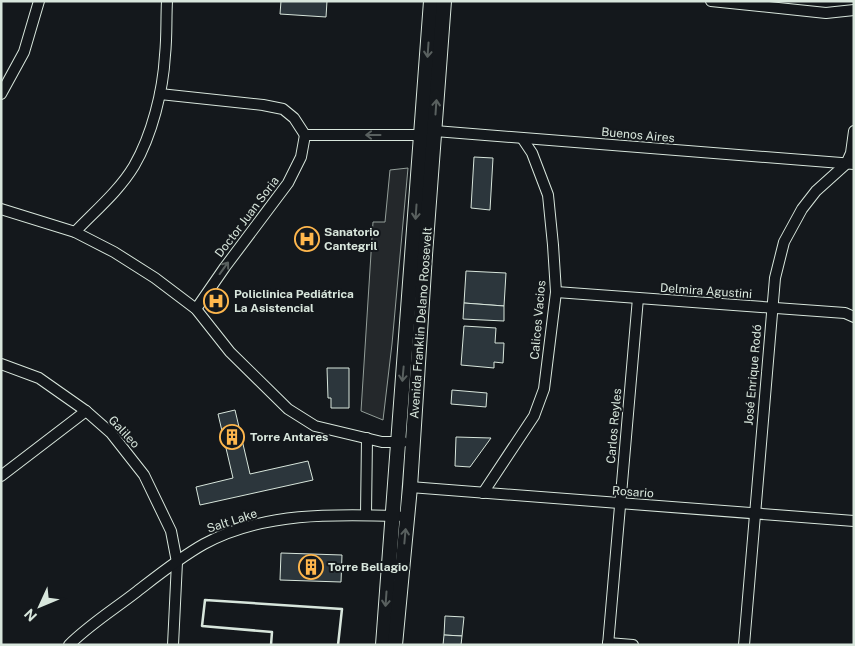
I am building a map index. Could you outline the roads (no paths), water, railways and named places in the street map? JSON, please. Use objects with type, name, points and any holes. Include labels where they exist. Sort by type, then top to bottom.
[{"type":"main road","name":"Avenida Franklin Delano Roosevelt","points":[[395,645],[410,487],[425,255],[431,1]]},
{"type":"main road","name":"Avenida Franklin Delano Roosevelt","points":[[383,645],[397,442],[428,133],[444,1]]},
{"type":"street","points":[[1,94],[24,52],[39,1]]},
{"type":"street","points":[[75,232],[119,186],[145,146],[160,94],[165,56],[167,1]]},
{"type":"street","points":[[711,1],[826,13],[854,10]]},
{"type":"street","points":[[160,94],[263,105],[283,109],[294,118],[305,135]]},
{"type":"street","points":[[850,164],[854,131]]},
{"type":"street","name":"Buenos Aires","points":[[305,135],[428,133],[522,138],[850,164]]},
{"type":"street","name":"Doctor Juan Soria","points":[[196,308],[288,183],[301,157],[305,135]]},
{"type":"street","name":"Calices Vacios","points":[[483,493],[529,424],[544,389],[556,292],[554,245],[548,195],[532,153],[522,138]]},
{"type":"street","name":"José Enrique Rodó","points":[[744,645],[774,278],[784,242],[802,209],[816,191],[850,164]]},
{"type":"street","points":[[1,209],[75,232],[114,252],[155,278],[196,308],[230,352],[288,409],[315,426],[382,442],[413,441]]},
{"type":"street","name":"Delmira Agustini","points":[[556,292],[845,313],[854,317]]},
{"type":"street","name":"Carlos Reyles","points":[[608,644],[638,298]]},
{"type":"street","name":"Galileo","points":[[1,364],[39,378],[86,411],[111,434],[144,475],[171,531],[177,562],[173,645]]},
{"type":"street","points":[[1,476],[86,411]]},
{"type":"street","points":[[366,514],[367,438]]},
{"type":"street","name":"Rosario","points":[[410,487],[854,521]]},
{"type":"street","name":"Salt Lake","points":[[69,645],[85,630],[203,544],[242,529],[290,518],[366,514],[407,516]]},
{"type":"street","points":[[608,644],[633,645]]},
{"type":"place","name":"Sanatorio Cantegril","points":[[307,239]]},
{"type":"place","name":"Policlinica Pediátrica La Asistencial","points":[[216,301]]},
{"type":"place","name":"Torre Antares","points":[[232,437]]},
{"type":"place","name":"Torre Bellagio","points":[[311,567]]}]
